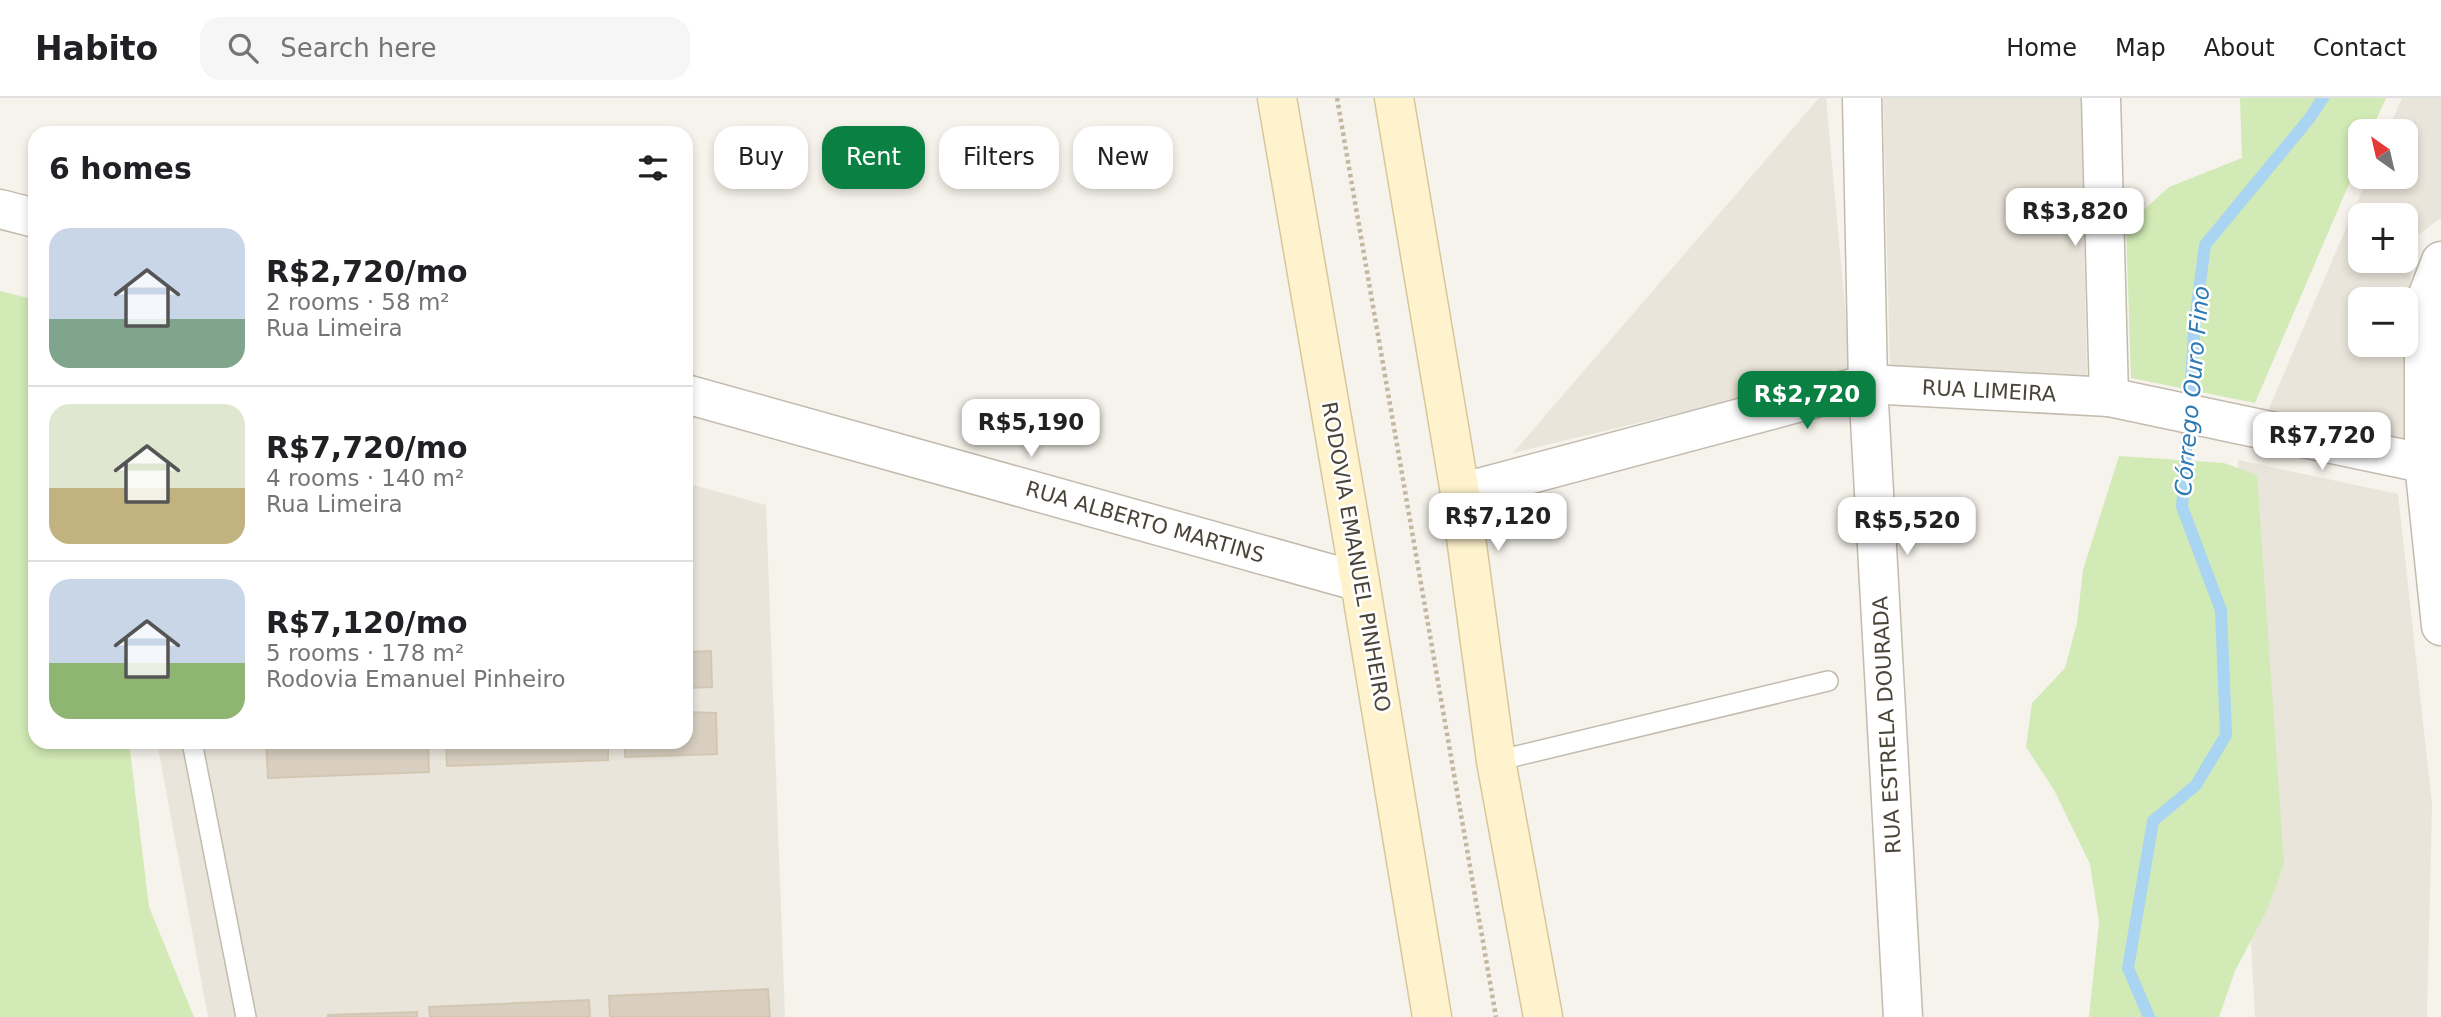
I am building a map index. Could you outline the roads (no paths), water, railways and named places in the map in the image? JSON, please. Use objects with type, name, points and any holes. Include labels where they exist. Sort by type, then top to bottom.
[{"type":"main road","name":"RODOVIA EMANUEL PINHEIRO","points":[[1277,98],[1432,1017]]},
{"type":"main road","points":[[1394,98],[1460,493],[1496,761],[1543,1017]]},
{"type":"street","name":"RUA ESTRELA DOURADA","points":[[1862,98],[1868,384],[1903,1017]]},
{"type":"street","points":[[2101,98],[2109,397]]},
{"type":"street","points":[[0,209],[28,216]]},
{"type":"street","points":[[2441,261],[2424,304],[2441,626]]},
{"type":"street","name":"RUA LIMEIRA","points":[[1460,493],[1868,384],[2109,397],[2433,465]]},
{"type":"street","name":"RUA ALBERTO MARTINS","points":[[693,396],[1360,582]]},
{"type":"lane","points":[[1496,761],[1828,681]]},
{"type":"lane","points":[[193,749],[246,1017]]},
{"type":"waterway","name":"Córrego Ouro Fino","points":[[2149,1017],[2128,968],[2153,821],[2196,785],[2226,735],[2221,610],[2182,507],[2195,321],[2205,245],[2309,119],[2323,98]]}]
